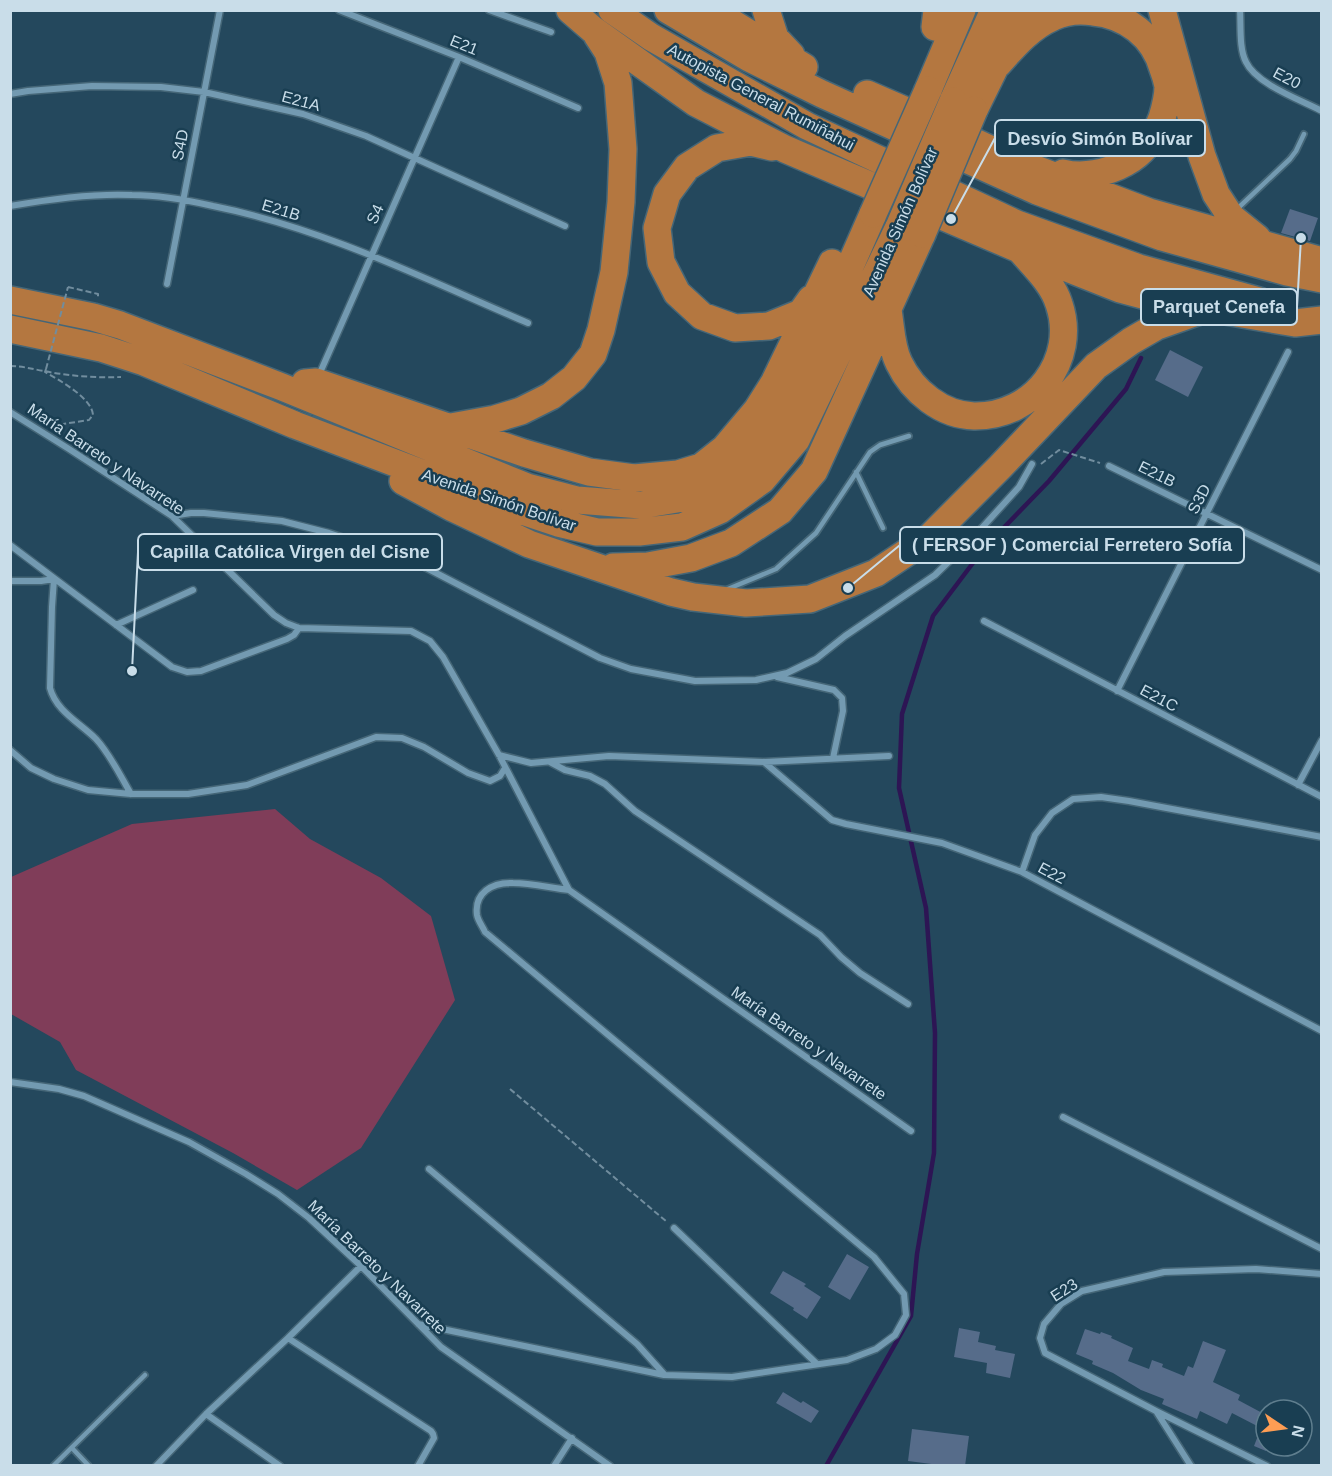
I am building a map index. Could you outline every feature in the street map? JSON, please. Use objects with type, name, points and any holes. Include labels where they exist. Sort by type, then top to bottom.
[{"type":"highway","points":[[570,10],[592,29],[696,103],[784,149],[1019,249],[1120,289],[1161,300],[1295,323],[1322,318]]},
{"type":"highway","name":"Autopista General Rumiñahui","points":[[612,10],[651,37],[807,126],[1017,224],[1139,268],[1322,318]]},
{"type":"highway","name":"Autopista General Rumiñahui","points":[[668,10],[749,58],[822,94],[1037,191],[1162,237],[1287,272],[1322,279]]},
{"type":"highway","points":[[711,10],[802,66],[1022,164],[1149,212],[1322,261]]},
{"type":"highway","points":[[766,10],[775,38],[802,66]]},
{"type":"highway","points":[[784,149],[751,142],[717,148],[687,166],[667,194],[657,228],[661,262],[676,293],[702,316],[735,328],[769,326],[801,313],[822,284],[866,211],[920,87],[962,10]]},
{"type":"highway","points":[[597,568],[648,566],[691,558],[731,543],[780,512],[814,471],[888,310],[911,231],[964,106],[994,10]]},
{"type":"highway","points":[[998,64],[1023,10]]},
{"type":"highway","points":[[1162,10],[1202,156],[1216,194],[1231,217],[1266,244]]},
{"type":"highway","points":[[964,106],[1024,36],[1052,17],[1070,12],[1103,13],[1120,18],[1134,26],[1146,37],[1155,48],[1161,62],[1168,85],[1167,98],[1159,126],[1136,157],[1107,171],[1071,175],[1022,164]]},
{"type":"highway","points":[[920,87],[938,16]]},
{"type":"highway","points":[[450,427],[495,419],[521,411],[551,396],[574,378],[593,354],[599,338],[614,272],[621,202],[623,149],[618,83],[608,52],[592,29]]},
{"type":"highway","name":"Avenida Simón Bolívar","points":[[10,300],[120,325],[282,387],[527,487],[577,500],[641,506],[695,496],[739,468],[774,428],[800,380],[866,211]]},
{"type":"highway","name":"Avenida Simón Bolívar","points":[[10,329],[101,348],[144,362],[295,425],[558,523],[597,532],[639,532],[682,527],[720,510],[762,480],[796,440],[911,231]]},
{"type":"highway","points":[[888,310],[898,363],[908,378],[930,401],[959,414],[974,416],[1011,409],[1036,393],[1052,375],[1058,365],[1063,341],[1059,302],[1051,288],[1019,249]]},
{"type":"highway","points":[[282,387],[316,382],[524,453],[589,472],[634,478],[678,474],[701,467],[725,448],[757,410],[774,383],[822,284]]},
{"type":"highway","points":[[295,425],[453,508],[518,538],[597,568],[671,592],[746,603],[810,599],[876,573],[930,537],[1096,366],[1157,326],[1208,309]]},
{"type":"street","name":"S4D","points":[[167,284],[220,10]]},
{"type":"street","name":"E21","points":[[339,10],[459,57],[578,108]]},
{"type":"street","points":[[489,10],[551,32]]},
{"type":"street","name":"E20","points":[[1240,10],[1241,42],[1246,62],[1254,73],[1266,83],[1322,111]]},
{"type":"street","name":"S4","points":[[316,382],[459,57]]},
{"type":"street","name":"E21A","points":[[10,94],[92,86],[161,87],[204,92],[303,114],[366,136],[565,226]]},
{"type":"street","name":"E21B","points":[[10,206],[58,198],[132,195],[183,200],[238,211],[338,242],[528,323]]},
{"type":"street","name":"S3D","points":[[1117,691],[1288,352]]},
{"type":"street","name":"María Barreto y Navarrete","points":[[10,412],[172,516],[274,615],[286,623],[298,628],[411,631],[430,641],[443,657],[499,755],[569,890],[911,1131]]},
{"type":"street","points":[[172,516],[191,513],[282,521],[329,533],[413,561],[600,658],[631,669],[695,681],[756,680],[787,673],[816,659],[935,575],[970,541],[1019,487],[1032,464]]},
{"type":"street","name":"E21B","points":[[1109,466],[1322,570]]},
{"type":"street","points":[[10,544],[172,667],[186,672],[201,671],[287,639],[294,635],[298,628]]},
{"type":"street","points":[[10,581],[54,579]]},
{"type":"street","points":[[54,579],[50,688],[52,698],[97,740],[131,795]]},
{"type":"street","points":[[116,625],[193,590]]},
{"type":"street","name":"E21C","points":[[984,621],[1322,797]]},
{"type":"street","points":[[774,676],[834,690],[842,698],[843,711],[833,758]]},
{"type":"street","points":[[10,750],[31,768],[54,779],[88,790],[131,795],[188,794],[247,785],[376,737],[402,738],[424,747],[468,773],[490,781],[500,776],[505,768]]},
{"type":"street","points":[[1298,785],[1322,740]]},
{"type":"street","points":[[499,755],[531,763],[609,756],[764,762],[889,756]]},
{"type":"street","points":[[550,762],[565,771],[590,776],[604,784],[635,812],[820,935],[860,973],[908,1004]]},
{"type":"street","name":"E22","points":[[764,762],[832,820],[942,843],[1022,872],[1322,1032]]},
{"type":"street","points":[[1022,872],[1035,835],[1052,813],[1073,799],[1101,797],[1128,801],[1322,837]]},
{"type":"street","points":[[418,1324],[664,1375],[732,1377],[848,1360],[876,1349],[895,1335],[906,1315],[904,1294],[874,1257],[485,932],[477,917],[479,897],[497,884],[512,883],[569,890]]},
{"type":"street","name":"María Barreto y Navarrete","points":[[10,1082],[59,1089],[84,1096],[199,1148],[278,1194],[309,1218],[361,1266],[441,1347],[610,1466]]},
{"type":"street","points":[[1063,1117],[1322,1249]]},
{"type":"street","points":[[429,1169],[637,1344],[664,1375]]},
{"type":"street","points":[[674,1228],[817,1364]]},
{"type":"street","points":[[156,1466],[206,1414],[361,1266]]},
{"type":"street","name":"E23","points":[[1191,1466],[1156,1411],[1045,1353],[1040,1338],[1044,1324],[1061,1304],[1082,1291],[1164,1272],[1256,1269],[1322,1274]]},
{"type":"street","points":[[288,1338],[431,1431],[434,1438],[418,1466]]},
{"type":"street","points":[[1156,1411],[1267,1466]]},
{"type":"street","points":[[206,1414],[280,1466]]},
{"type":"street","points":[[554,1466],[572,1438]]},
{"type":"lane","points":[[1231,217],[1290,159],[1304,134]]},
{"type":"lane","points":[[720,591],[776,569],[816,533],[870,452],[880,445],[909,436]]},
{"type":"lane","points":[[856,472],[883,528]]},
{"type":"lane","points":[[54,1466],[145,1375]]},
{"type":"lane","points":[[72,1448],[89,1466]]},
{"type":"path","points":[[46,370],[68,287],[98,294]]},
{"type":"path","points":[[10,366],[101,377],[128,377],[144,362]]},
{"type":"path","points":[[35,428],[89,420],[93,415],[93,409],[86,402],[46,370]]},
{"type":"path","points":[[1032,464],[1038,467],[1059,450],[1109,466]]},
{"type":"path","points":[[510,1089],[674,1228]]},
{"type":"shaded area","points":[[275,809],[310,839],[381,878],[431,916],[455,1000],[361,1148],[297,1190],[233,1153],[76,1070],[60,1042],[11,1014],[11,877],[132,824]]},
{"type":"building","points":[[1290,209],[1318,218],[1310,241],[1281,233]]},
{"type":"building","points":[[1170,350],[1203,367],[1188,397],[1155,380]]},
{"type":"building","points":[[847,1254],[869,1267],[850,1300],[828,1287]]},
{"type":"building","points":[[783,1271],[806,1284],[804,1286],[821,1297],[807,1319],[770,1293]]},
{"type":"building","points":[[959,1328],[980,1332],[978,1342],[996,1346],[995,1350],[1015,1354],[1010,1378],[986,1373],[987,1363],[954,1357]]},
{"type":"building","points":[[1085,1329],[1100,1334],[1101,1332],[1133,1348],[1128,1361],[1149,1369],[1152,1360],[1184,1376],[1188,1366],[1193,1368],[1203,1341],[1226,1350],[1213,1382],[1240,1395],[1238,1400],[1254,1409],[1254,1424],[1232,1413],[1227,1424],[1200,1411],[1197,1419],[1162,1404],[1164,1399],[1141,1390],[1113,1373],[1092,1364],[1093,1361],[1076,1354]]},
{"type":"building","points":[[783,1392],[819,1411],[811,1423],[776,1403]]},
{"type":"building","points":[[912,1429],[969,1436],[965,1466],[908,1461]]},
{"type":"waterway","points":[[826,1466],[911,1316],[917,1254],[934,1153],[935,1033],[926,908],[899,788],[902,714],[933,616],[985,547],[1049,481],[1126,389],[1141,358]]},
{"type":"place","name":"Desvío Simón Bolívar","points":[[951,219]]},
{"type":"place","name":"Parquet Cenefa","points":[[1301,238]]},
{"type":"place","name":"( FERSOF ) Comercial Ferretero Sofía","points":[[848,588]]},
{"type":"place","name":"Capilla Católica Virgen del Cisne","points":[[132,671]]}]
